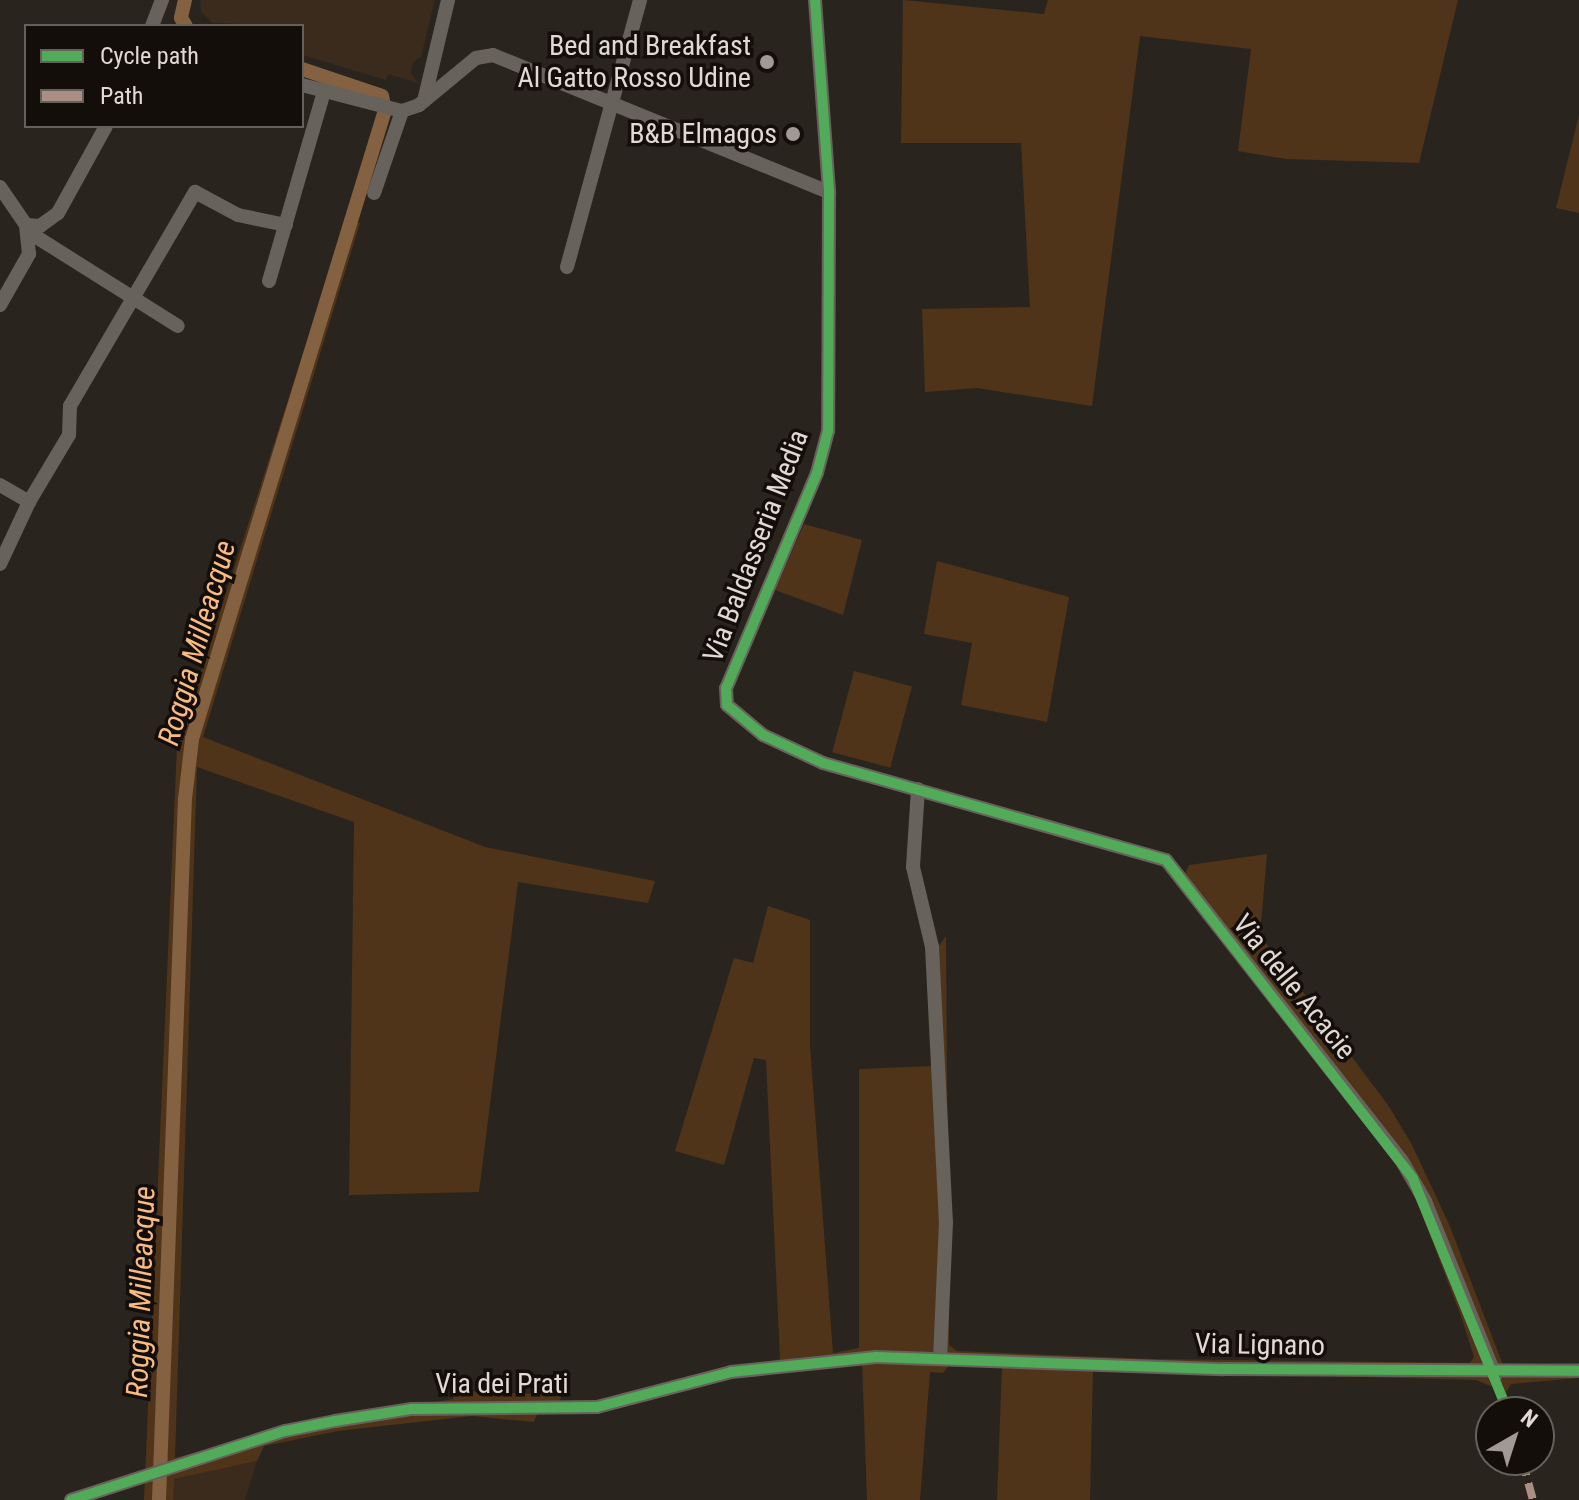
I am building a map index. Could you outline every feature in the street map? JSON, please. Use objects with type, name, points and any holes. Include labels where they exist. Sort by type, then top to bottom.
[{"type":"street","points":[[154,24],[162,0]]},
{"type":"street","points":[[424,101],[448,0]]},
{"type":"street","points":[[567,267],[640,0]]},
{"type":"street","name":"Via Baldasseria Media","points":[[815,0],[829,192],[828,431],[817,473],[725,700],[749,726],[804,756],[918,789]]},
{"type":"street","points":[[304,86],[397,110],[424,101],[476,58],[493,55],[829,192]]},
{"type":"street","points":[[269,281],[324,92]]},
{"type":"street","points":[[374,193],[397,110]]},
{"type":"street","points":[[0,305],[27,258],[34,232],[58,213],[105,128]]},
{"type":"street","points":[[0,187],[34,232],[178,326]]},
{"type":"street","points":[[0,564],[29,502],[69,435],[70,406],[195,192],[238,215],[286,225]]},
{"type":"street","points":[[0,485],[29,502]]},
{"type":"street","points":[[918,789],[913,867],[932,947],[946,1222],[940,1358]]},
{"type":"street","name":"Via delle Acacie","points":[[918,789],[1166,860],[1402,1161],[1425,1201],[1495,1375]]},
{"type":"street","name":"Via dei Prati","points":[[71,1500],[285,1431],[412,1409],[597,1407],[731,1372],[876,1357],[940,1358]]},
{"type":"street","name":"Via Lignano","points":[[940,1358],[1495,1375],[1579,1371]]},
{"type":"shaded area","points":[[200,0],[435,0],[421,57],[413,62],[411,73],[418,83],[388,74],[386,80],[304,56],[304,24],[213,23],[201,12]]},
{"type":"shaded area","points":[[903,0],[1044,14],[1048,0],[1458,0],[1419,163],[1286,159],[1238,151],[1251,49],[1140,36],[1092,406],[977,388],[925,392],[922,309],[1030,307],[1021,143],[901,143]]},
{"type":"shaded area","points":[[1579,115],[1579,213],[1556,208]]},
{"type":"shaded area","points":[[346,219],[360,223],[203,737],[485,847],[655,881],[648,903],[518,882],[479,1192],[349,1195],[354,822],[197,767],[175,1458],[259,1434],[453,1399],[454,1391],[562,1395],[558,1403],[599,1401],[780,1359],[766,1060],[754,1058],[724,1165],[675,1151],[734,958],[753,963],[768,906],[810,920],[810,1046],[833,1353],[859,1348],[859,1069],[933,1066],[931,957],[946,936],[949,1345],[957,1351],[1152,1359],[1470,1363],[1474,1357],[1462,1319],[1417,1201],[1391,1157],[1401,1150],[1185,874],[1189,865],[1267,854],[1260,935],[1388,1105],[1411,1143],[1449,1224],[1503,1365],[1579,1363],[1579,1378],[1511,1384],[1506,1392],[1507,1396],[1496,1396],[1493,1387],[1476,1380],[1093,1370],[1090,1500],[997,1500],[1002,1366],[950,1364],[943,1373],[930,1372],[920,1500],[867,1500],[862,1361],[723,1378],[592,1413],[537,1414],[534,1422],[472,1416],[338,1431],[264,1446],[257,1461],[174,1479],[173,1500],[144,1500],[177,746]]},
{"type":"shaded area","points":[[804,524],[862,540],[843,615],[775,590]]},
{"type":"shaded area","points":[[937,561],[1069,597],[1047,722],[961,705],[972,643],[924,634]]},
{"type":"shaded area","points":[[854,671],[912,687],[890,768],[832,752]]},
{"type":"shaded area","points":[[257,1461],[245,1500],[173,1500],[173,1479]]},
{"type":"waterway","name":"Roggia Milleacque","points":[[185,0],[181,18],[185,24]]},
{"type":"waterway","name":"Roggia Milleacque","points":[[159,1500],[185,799],[192,739],[385,110],[382,96],[304,70]]},
{"type":"marked path","points":[[1526,1476],[1533,1500]]},
{"type":"cycle path","points":[[815,0],[829,192],[828,431],[817,473],[726,688],[727,705],[763,735],[823,763],[1166,860],[1413,1179],[1501,1396]]},
{"type":"cycle path","points":[[71,1500],[285,1431],[335,1421],[412,1409],[597,1407],[731,1372],[876,1357],[1224,1369],[1579,1371]]},
{"type":"place","name":"Bed and Breakfast Al Gatto Rosso Udine","points":[[767,62]]},
{"type":"place","name":"B&B Elmagos","points":[[793,134]]}]
